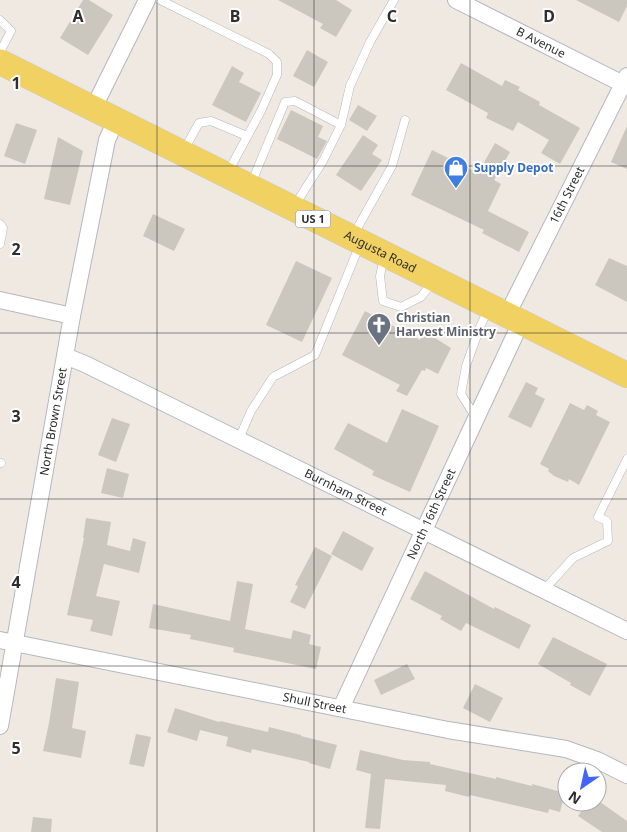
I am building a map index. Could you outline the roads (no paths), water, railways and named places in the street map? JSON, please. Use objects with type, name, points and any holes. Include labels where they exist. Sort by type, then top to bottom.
[{"type":"main road","name":"Augusta Road","points":[[0,62],[627,375]]},
{"type":"street","points":[[94,109],[147,0]]},
{"type":"street","name":"B Avenue","points":[[456,0],[626,82]]},
{"type":"street","name":"16th Street","points":[[506,314],[626,82]]},
{"type":"street","name":"North Brown Street","points":[[0,726],[8,641],[107,140],[116,120]]},
{"type":"street","points":[[0,300],[72,316]]},
{"type":"street","name":"North 16th Street","points":[[341,708],[476,418],[506,314]]},
{"type":"street","name":"Burnham Street","points":[[65,356],[239,439],[627,631]]},
{"type":"street","name":"Shull Street","points":[[8,641],[448,730],[566,749],[597,760],[627,775]]},
{"type":"lane","points":[[160,0],[269,54],[277,62],[277,75],[226,176]]},
{"type":"lane","points":[[292,209],[323,162],[341,125],[350,86],[370,42],[394,0]]},
{"type":"lane","points":[[0,20],[11,31],[0,52]]},
{"type":"lane","points":[[250,188],[285,102],[295,101],[341,125]]},
{"type":"lane","points":[[239,439],[252,411],[272,377],[315,355],[357,240],[392,166],[406,120]]},
{"type":"lane","points":[[182,154],[199,122],[211,121],[247,136]]},
{"type":"lane","points":[[0,224],[3,228],[0,244]]},
{"type":"lane","points":[[384,254],[380,276],[383,301],[401,307],[421,297],[435,279]]},
{"type":"lane","points":[[476,418],[462,394],[466,366],[480,327],[506,314]]},
{"type":"lane","points":[[544,590],[573,558],[608,541],[607,521],[598,517],[627,459]]},
{"type":"place","name":"Supply Depot","points":[[456,189]]},
{"type":"place","name":"Christian Harvest Ministry","points":[[379,346]]}]
